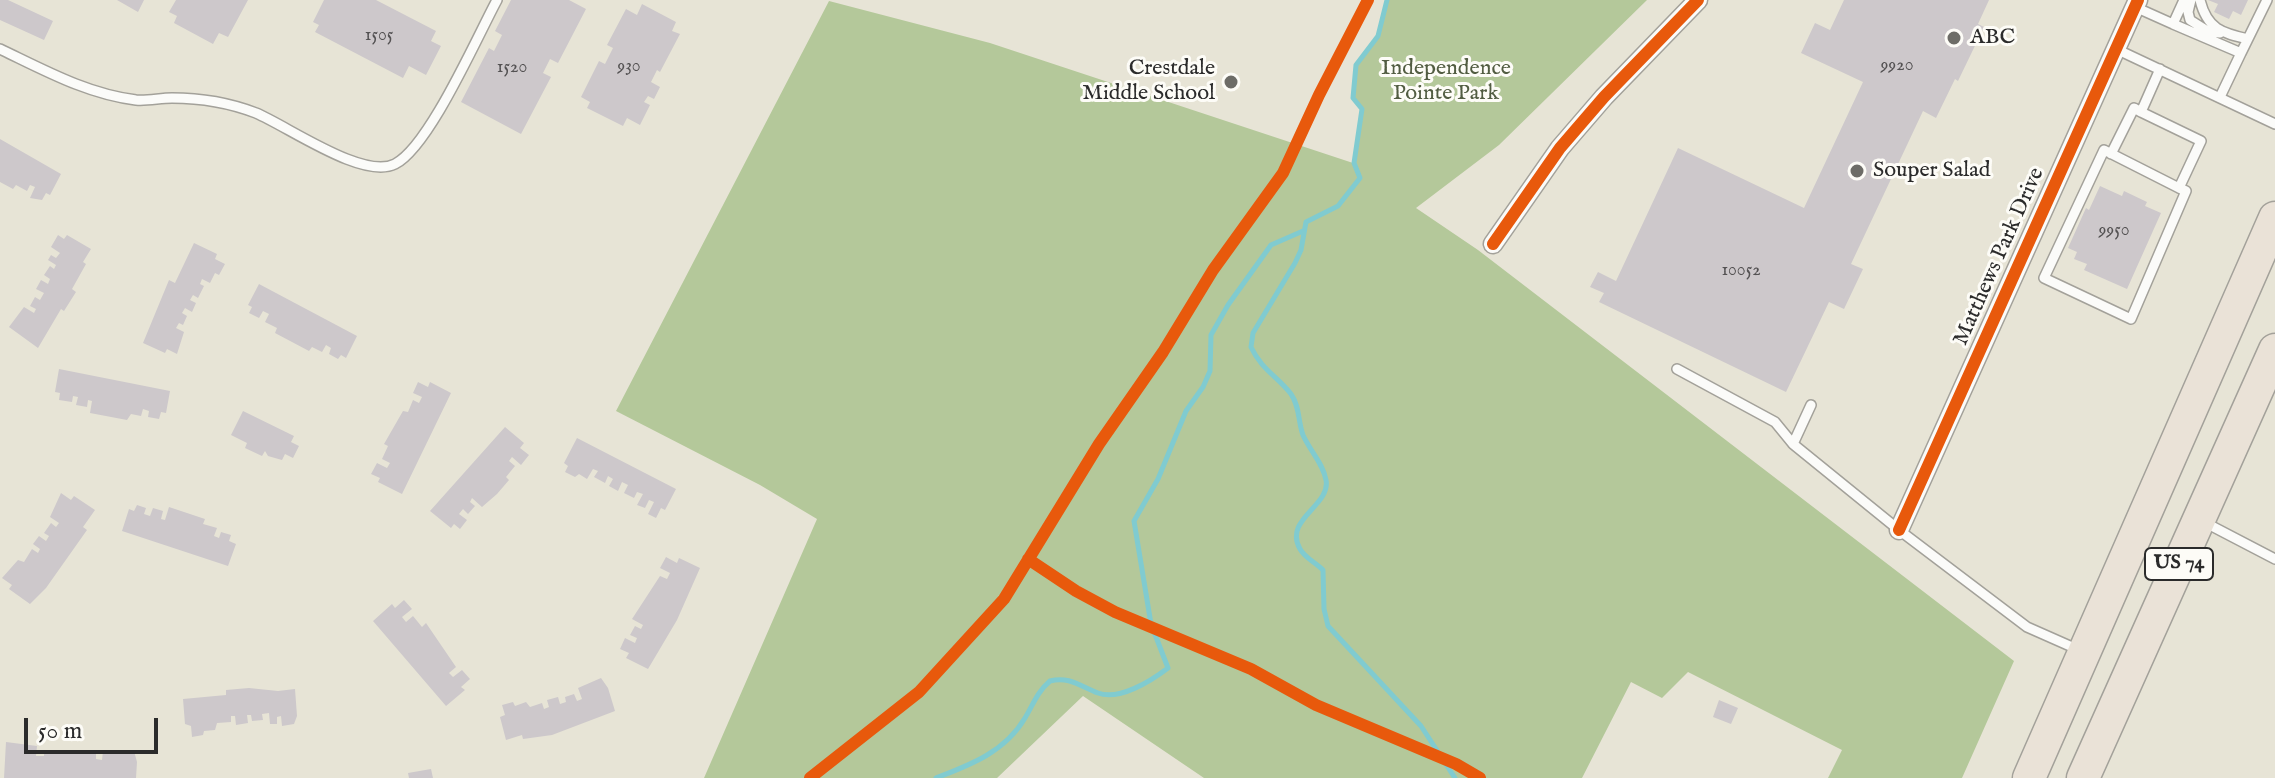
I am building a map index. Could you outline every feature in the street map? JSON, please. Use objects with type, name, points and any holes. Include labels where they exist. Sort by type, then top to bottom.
[{"type":"highway","name":"US 74","points":[[2029,778],[2275,218]]},
{"type":"highway","name":"US 74","points":[[2083,778],[2275,350]]},
{"type":"street","points":[[1493,244],[1560,148],[1604,97],[1698,0]]},
{"type":"street","name":"Matthews Park Drive","points":[[1899,530],[2137,3]]},
{"type":"lane","points":[[0,49],[79,86],[111,95],[139,100],[173,98],[230,104],[256,113],[346,159],[365,167],[379,168],[394,165],[418,143],[450,91],[497,0]]},
{"type":"lane","points":[[2173,24],[2184,0]]},
{"type":"lane","points":[[2191,0],[2190,20],[2209,32],[2248,39]]},
{"type":"lane","points":[[2200,0],[2203,12],[2220,33]]},
{"type":"lane","points":[[2220,97],[2267,0]]},
{"type":"lane","points":[[2137,3],[2173,24],[2241,53]]},
{"type":"lane","points":[[2116,49],[2275,124]]},
{"type":"lane","points":[[2141,112],[2160,69]]},
{"type":"lane","points":[[2111,154],[2134,108],[2201,141],[2179,188]]},
{"type":"lane","points":[[2104,150],[2179,188],[2186,191],[2131,319],[2044,278],[2104,150]]},
{"type":"lane","points":[[1677,369],[1775,422],[1793,444],[1899,530],[2027,627],[2085,653]]},
{"type":"lane","points":[[1793,444],[1811,405]]},
{"type":"lane","points":[[2199,519],[2275,559]]},
{"type":"green space","name":"Independence Pointe Park","points":[[1387,0],[1647,0],[1499,145],[1416,208],[1478,250],[2014,661],[1962,778],[1828,778],[1842,750],[1688,672],[1662,698],[1631,682],[1582,778],[1204,778],[1083,696],[997,778],[704,778],[817,519],[760,485],[616,411],[829,1],[990,43],[1353,163],[1362,110],[1353,98],[1356,65],[1378,36]]},
{"type":"building","points":[[0,0],[8,0],[53,21],[44,40],[0,20]]},
{"type":"building","points":[[117,0],[144,0],[138,12]]},
{"type":"building","points":[[176,0],[248,0],[228,37],[219,33],[213,44],[174,23],[177,16],[169,12]]},
{"type":"building","points":[[324,0],[376,0],[436,31],[431,41],[441,46],[426,75],[409,66],[403,78],[315,32],[319,25],[313,22]]},
{"type":"building","points":[[511,0],[569,0],[586,9],[558,63],[550,59],[543,73],[551,77],[521,134],[461,102],[489,48],[494,51],[502,35],[495,31]]},
{"type":"building","points":[[1844,0],[1989,0],[1978,24],[1984,27],[1958,81],[1955,79],[1936,118],[1923,111],[1851,264],[1863,269],[1844,309],[1829,302],[1786,392],[1599,302],[1604,293],[1590,287],[1598,272],[1616,281],[1678,148],[1804,208],[1863,82],[1801,53],[1815,23],[1830,30]]},
{"type":"building","points":[[2208,0],[2248,0],[2241,15],[2233,11],[2229,19],[2214,12],[2218,4]]},
{"type":"building","points":[[642,4],[676,22],[672,31],[680,34],[660,72],[657,70],[651,82],[660,87],[654,99],[648,96],[644,102],[650,105],[640,125],[627,118],[623,126],[587,108],[590,102],[581,97],[599,61],[605,64],[613,48],[607,45],[626,9],[637,15]]},
{"type":"building","points":[[0,139],[61,174],[50,195],[46,193],[42,200],[30,198],[35,187],[30,185],[27,191],[16,185],[13,189],[0,182]]},
{"type":"building","points":[[2100,186],[2122,196],[2124,191],[2161,213],[2127,289],[2084,270],[2087,264],[2074,259],[2077,252],[2068,248]]},
{"type":"building","points":[[58,235],[64,239],[67,235],[91,249],[72,289],[76,292],[64,311],[61,309],[38,348],[9,327],[24,307],[34,313],[36,309],[30,306],[35,297],[40,300],[44,293],[36,289],[41,280],[48,284],[50,279],[44,275],[50,266],[54,269],[56,265],[48,260],[51,255],[56,258],[60,253],[51,247]]},
{"type":"building","points":[[194,243],[217,254],[215,259],[225,264],[210,283],[202,279],[200,284],[204,286],[198,298],[193,295],[190,300],[196,303],[192,312],[185,308],[182,313],[187,316],[183,325],[179,323],[176,328],[184,332],[177,354],[167,349],[165,353],[143,343],[169,280],[175,283]]},
{"type":"building","points":[[259,284],[357,336],[346,358],[341,355],[338,359],[329,354],[331,348],[326,345],[322,352],[312,347],[309,351],[275,333],[277,328],[265,322],[269,314],[263,311],[259,318],[249,313],[252,307],[248,305]]},
{"type":"building","points":[[59,369],[170,391],[166,413],[161,412],[159,419],[148,417],[149,411],[143,409],[141,416],[131,414],[127,420],[90,413],[92,401],[88,400],[87,407],[76,405],[78,397],[73,396],[72,402],[59,400],[60,393],[55,392]]},
{"type":"building","points":[[418,382],[428,387],[430,382],[451,393],[402,494],[378,482],[380,478],[371,474],[377,463],[387,468],[390,463],[382,459],[388,446],[384,444],[403,411],[408,412],[413,400],[419,403],[422,397],[413,393]]},
{"type":"building","points":[[243,411],[294,436],[291,442],[299,446],[293,458],[285,454],[282,460],[268,456],[265,451],[262,456],[245,448],[247,443],[231,435]]},
{"type":"building","points":[[505,427],[524,443],[520,448],[529,455],[521,465],[512,457],[509,461],[515,466],[506,477],[509,480],[497,494],[482,507],[472,498],[470,502],[475,506],[468,514],[463,509],[459,514],[467,520],[460,529],[454,524],[451,528],[430,511]]},
{"type":"building","points":[[577,438],[676,489],[665,510],[661,508],[656,518],[648,514],[654,502],[649,500],[645,508],[637,505],[643,494],[637,492],[634,498],[624,493],[628,485],[622,482],[618,491],[609,486],[613,479],[608,476],[605,483],[594,477],[598,471],[593,469],[587,479],[565,472],[568,466],[564,463]]},
{"type":"building","points":[[61,493],[71,500],[74,496],[95,510],[83,527],[87,530],[46,588],[30,604],[9,589],[12,585],[2,578],[18,560],[24,562],[32,549],[38,553],[40,549],[33,544],[39,536],[46,541],[49,536],[44,533],[51,523],[56,527],[59,523],[50,517]]},
{"type":"building","points":[[137,505],[146,508],[144,514],[150,516],[153,508],[163,511],[161,519],[165,520],[169,507],[205,519],[203,524],[217,528],[214,536],[219,538],[221,532],[231,535],[229,541],[236,544],[228,566],[122,531],[129,509],[134,511]]},
{"type":"building","points":[[666,557],[677,563],[679,558],[700,568],[677,620],[648,669],[626,658],[629,653],[620,649],[625,638],[635,643],[637,638],[630,635],[635,626],[641,629],[643,625],[632,619],[660,576],[667,579],[670,573],[660,568]]},
{"type":"building","points":[[404,600],[412,609],[402,617],[406,622],[413,616],[422,627],[426,623],[456,667],[449,673],[453,677],[462,670],[470,679],[461,687],[465,690],[446,706],[373,621],[392,604],[395,608]]},
{"type":"building","points":[[601,678],[608,688],[615,711],[552,735],[523,739],[522,735],[506,740],[500,717],[505,715],[502,705],[513,702],[515,706],[526,702],[530,707],[542,703],[544,709],[549,707],[547,700],[558,697],[560,704],[566,702],[565,697],[574,694],[577,701],[582,699],[578,688]]},
{"type":"building","points":[[295,689],[297,716],[294,724],[282,726],[281,716],[277,717],[277,724],[270,724],[269,713],[262,714],[263,720],[252,721],[251,715],[247,715],[248,723],[236,725],[235,716],[231,716],[231,722],[217,723],[215,730],[192,737],[191,726],[185,724],[183,699],[226,695],[226,690]]},
{"type":"building","points":[[1719,700],[1738,708],[1731,724],[1713,717]]},
{"type":"building","points":[[6,742],[37,746],[36,756],[44,756],[44,750],[96,753],[96,759],[102,760],[103,751],[134,751],[136,778],[4,778]]},
{"type":"building","points":[[431,769],[433,778],[409,778],[408,773]]},
{"type":"waterway","points":[[1387,0],[1378,36],[1356,65],[1353,98],[1362,109],[1354,163],[1360,178],[1338,206],[1306,222],[1301,250],[1253,333],[1251,347],[1294,399],[1303,435],[1326,480],[1322,498],[1302,521],[1296,538],[1302,552],[1323,570],[1324,609],[1328,626],[1421,726],[1455,778]]},
{"type":"waterway","points":[[936,778],[974,762],[1007,740],[1050,681],[1069,681],[1106,695],[1125,692],[1144,684],[1168,668],[1151,624],[1134,521],[1158,479],[1186,411],[1210,371],[1211,335],[1228,305],[1271,245],[1303,231]]},
{"type":"cycle path","points":[[810,778],[919,692],[1004,599],[1099,444],[1163,352],[1213,270],[1283,173],[1368,0]]},
{"type":"cycle path","points":[[1493,244],[1560,148],[1604,97],[1698,0]]},
{"type":"cycle path","points":[[1899,530],[2138,0]]},
{"type":"cycle path","points":[[1028,559],[1115,612],[1251,669],[1316,705],[1456,764],[1480,778]]},
{"type":"place","name":"ABC","points":[[1954,38]]},
{"type":"place","name":"Crestdale Middle School","points":[[1231,82]]},
{"type":"place","name":"Souper Salad","points":[[1857,171]]}]
